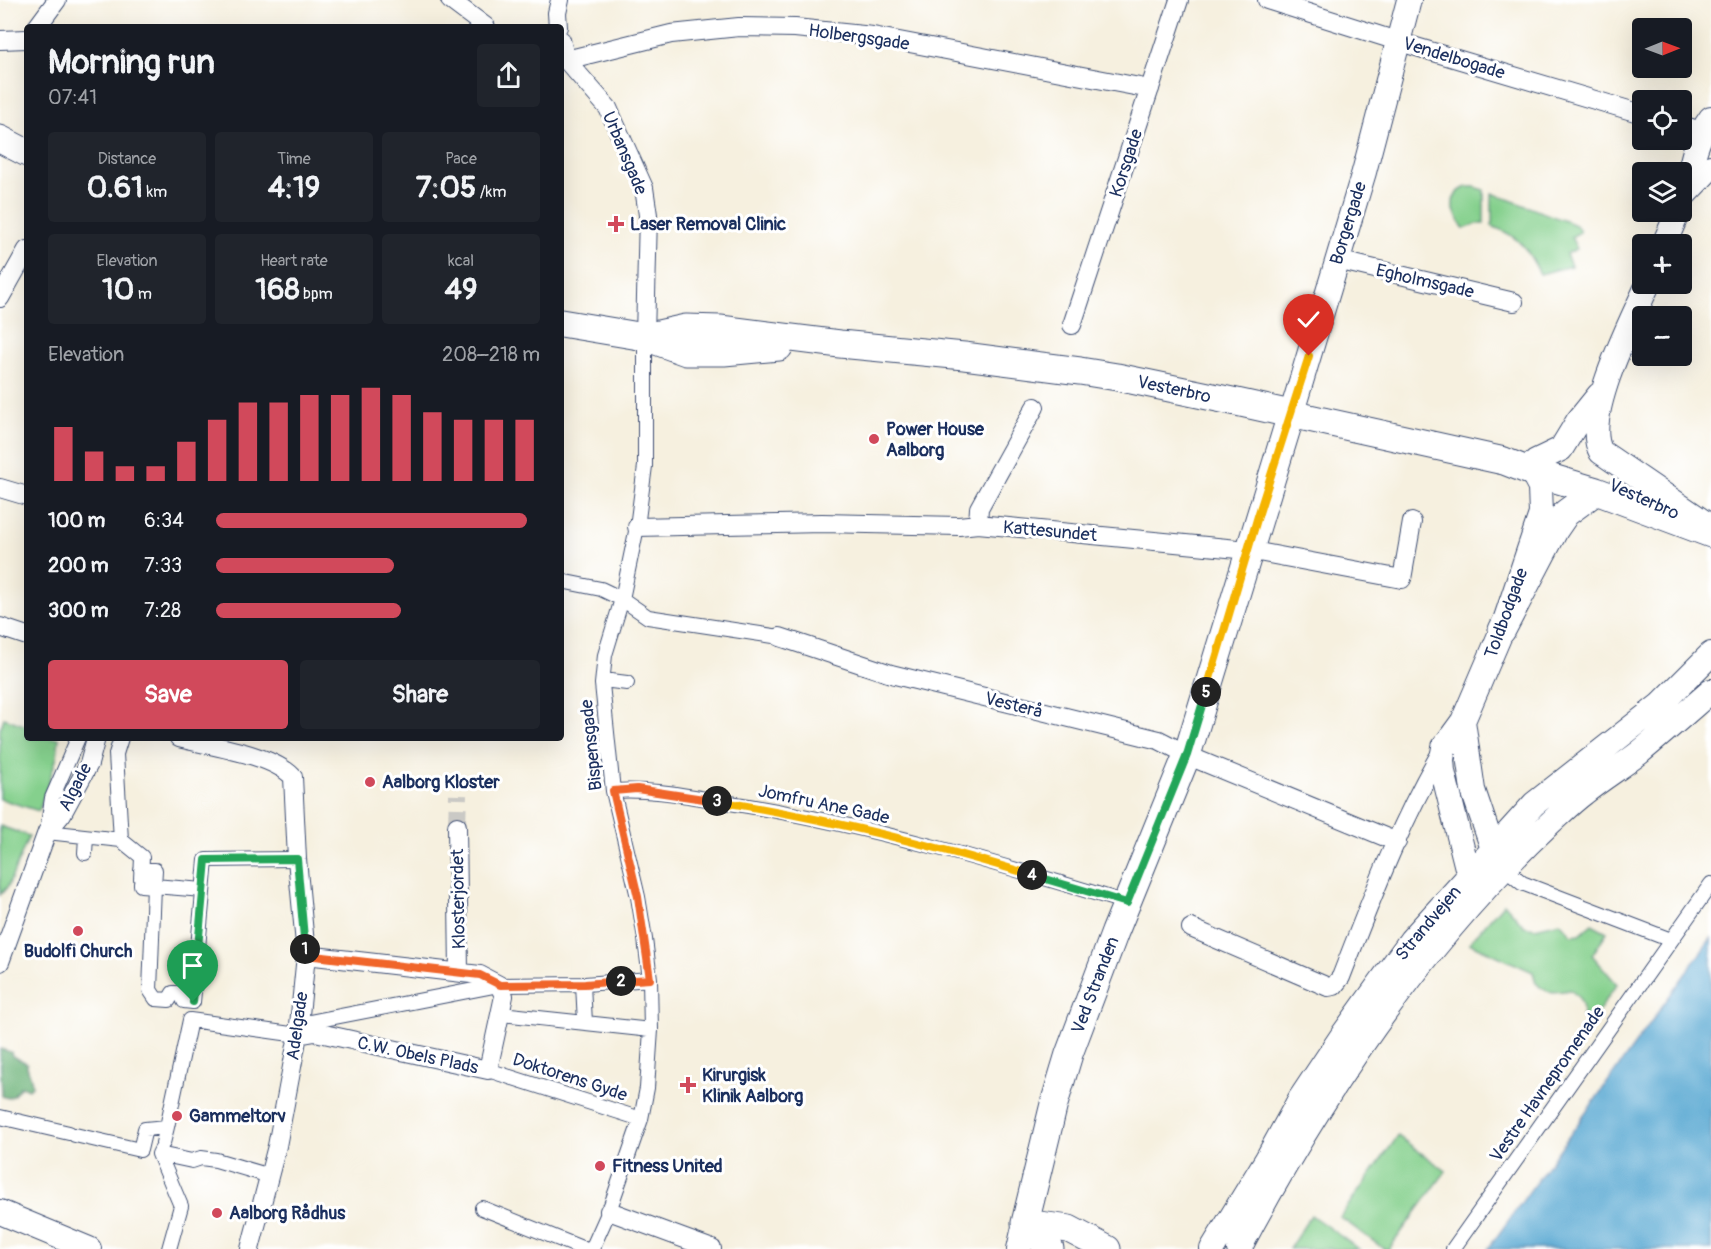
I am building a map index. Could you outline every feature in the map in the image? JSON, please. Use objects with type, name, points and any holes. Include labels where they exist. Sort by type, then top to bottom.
[{"type":"main road","points":[[0,139],[24,151]]},
{"type":"main road","points":[[0,151],[24,163]]},
{"type":"main road","name":"Vesterbro","points":[[564,324],[645,337],[686,328],[720,329],[964,356],[1117,376],[1504,461],[1599,479],[1677,513],[1711,531]]},
{"type":"main road","name":"Borgergade","points":[[1187,755],[1291,415]]},
{"type":"main road","name":"Vesterbro","points":[[1534,467],[1711,531]]},
{"type":"main road","points":[[1502,630],[1555,529],[1566,513],[1596,491]]},
{"type":"main road","name":"Ved Stranden","points":[[1025,1223],[1054,1104],[1069,1054],[1187,755]]},
{"type":"main road","points":[[1025,1223],[1050,1249]]},
{"type":"main road","points":[[1025,1223],[1069,1229],[1107,1249]]},
{"type":"street","points":[[39,24],[57,0]]},
{"type":"street","points":[[450,0],[482,24]]},
{"type":"street","points":[[558,24],[560,0]]},
{"type":"street","name":"Korsgade","points":[[1072,325],[1179,0]]},
{"type":"street","name":"Vendelbogade","points":[[1267,0],[1632,111]]},
{"type":"street","name":"Borgergade","points":[[1291,415],[1364,172],[1400,42],[1409,0]]},
{"type":"street","name":"Holbergsgade","points":[[564,62],[671,34],[739,27],[795,28],[873,36],[1150,89]]},
{"type":"street","points":[[0,40],[24,39]]},
{"type":"street","name":"Urbansgade","points":[[564,63],[608,108],[644,188],[648,215],[645,337]]},
{"type":"street","points":[[1691,162],[1701,130]]},
{"type":"street","points":[[1692,190],[1711,167]]},
{"type":"street","points":[[0,298],[24,255]]},
{"type":"street","name":"Egholmsgade","points":[[1336,260],[1514,302]]},
{"type":"street","points":[[1644,294],[1603,391],[1597,414],[1596,436],[1601,452],[1711,531]]},
{"type":"street","name":"Bispensgade","points":[[592,1249],[609,1211],[641,1119],[647,1088],[651,1030],[650,979],[638,897],[613,791],[603,680],[605,655],[622,599],[637,527],[645,466],[645,337]]},
{"type":"street","points":[[1534,467],[1561,449],[1578,421],[1603,391]]},
{"type":"street","points":[[978,524],[979,508],[1035,406]]},
{"type":"street","name":"Toldbodgade","points":[[1397,842],[1425,779],[1463,721],[1502,630],[1541,514],[1542,500],[1534,467]]},
{"type":"street","points":[[0,488],[24,495]]},
{"type":"street","name":"Kattesundet","points":[[637,527],[822,523],[959,526],[978,524],[1248,550],[1402,579],[1412,522]]},
{"type":"street","name":"Vesterå","points":[[564,582],[601,590],[622,599],[648,617],[780,637],[903,677],[1160,740],[1187,755],[1397,842]]},
{"type":"street","points":[[0,627],[24,635]]},
{"type":"street","name":"Strandvejen","points":[[1239,1249],[1289,1156],[1360,1047],[1426,958],[1475,899],[1534,804],[1660,705],[1711,654]]},
{"type":"street","points":[[603,680],[627,683]]},
{"type":"street","name":"Strandvejen","points":[[1212,1249],[1267,1159],[1300,1099],[1411,940],[1469,876],[1498,859],[1584,792],[1638,754],[1711,691]]},
{"type":"street","points":[[1463,721],[1469,772],[1498,859],[1522,883],[1671,940]]},
{"type":"street","name":"Algade","points":[[0,962],[4,936],[47,832],[52,798],[77,741]]},
{"type":"street","name":"Algade","points":[[47,832],[62,814],[89,764],[95,741]]},
{"type":"street","name":"Algade","points":[[47,832],[121,840],[116,753],[120,741]]},
{"type":"street","name":"Adelgade","points":[[190,741],[270,762],[285,768],[293,777],[297,859],[306,955],[298,1030],[270,1176],[250,1249]]},
{"type":"street","points":[[1444,747],[1443,772],[1469,876]]},
{"type":"street","name":"Jomfru Ane Gade","points":[[613,791],[637,789],[753,807],[870,831],[950,850],[1127,903]]},
{"type":"street","name":"Klosterjordet","points":[[457,826],[459,972]]},
{"type":"street","name":"Algade","points":[[85,853],[86,837]]},
{"type":"street","points":[[121,840],[142,857],[146,878],[150,990],[156,999],[169,1000],[172,993],[181,993],[184,1001],[193,1002],[206,860],[297,859]]},
{"type":"street","points":[[1191,928],[1328,987],[1334,986],[1341,977],[1397,842]]},
{"type":"street","points":[[146,878],[203,890]]},
{"type":"street","name":"Vestre Havnepromenade","points":[[1453,1249],[1711,884]]},
{"type":"street","points":[[306,955],[480,975],[500,985],[583,984],[650,979]]},
{"type":"street","points":[[583,984],[585,1023]]},
{"type":"street","name":"C.W. Obels Plads","points":[[500,985],[504,996],[488,1070],[298,1030],[500,985]]},
{"type":"street","points":[[501,1014],[651,1030]]},
{"type":"street","points":[[169,1249],[181,1206],[161,1149],[191,1016],[298,1030]]},
{"type":"street","name":"Doktorens Gyde","points":[[488,1070],[641,1119]]},
{"type":"street","points":[[0,1117],[140,1150],[145,1129],[166,1127]]},
{"type":"street","points":[[161,1149],[192,1161],[201,1158],[216,1160],[270,1176]]},
{"type":"street","points":[[482,1208],[584,1249]]},
{"type":"street","points":[[609,1211],[712,1249]]},
{"type":"street","points":[[0,1212],[89,1249]]},
{"type":"street","name":"Ved Stranden","points":[[1019,1249],[1025,1223]]},
{"type":"green space","points":[[1466,187],[1484,190],[1484,224],[1464,229],[1454,212],[1453,201],[1459,191]]},
{"type":"green space","points":[[1492,193],[1576,225],[1580,232],[1571,237],[1577,249],[1566,254],[1571,266],[1540,274],[1522,244],[1509,234],[1492,226]]},
{"type":"green space","points":[[4,718],[24,725],[24,741],[59,741],[57,757],[39,811],[0,799],[0,729]]},
{"type":"green space","points":[[0,826],[29,836],[8,886],[0,895]]},
{"type":"green space","points":[[1504,903],[1524,926],[1535,928],[1560,922],[1572,935],[1580,934],[1592,924],[1607,932],[1592,955],[1617,984],[1590,1024],[1582,1017],[1581,1001],[1570,990],[1552,992],[1544,989],[1536,983],[1533,972],[1469,943]]},
{"type":"green space","points":[[0,1049],[11,1052],[12,1056],[27,1063],[32,1083],[29,1089],[21,1086],[13,1096],[8,1098],[2,1096]]},
{"type":"green space","points":[[1398,1136],[1446,1171],[1389,1249],[1384,1249],[1340,1217]]},
{"type":"green space","points":[[1311,1215],[1353,1245],[1359,1249],[1289,1249]]},
{"type":"water","points":[[1711,938],[1711,1249],[1488,1249]]},
{"type":"tunnel","points":[[457,826],[458,795]]},
{"type":"place","name":"Laser Removal Clinic","points":[[616,224]]},
{"type":"place","name":"Power House Aalborg","points":[[874,439]]},
{"type":"place","name":"Aalborg Kloster","points":[[370,782]]},
{"type":"place","name":"Budolfi Church","points":[[78,931]]},
{"type":"place","name":"Kirurgisk Klinik Aalborg","points":[[688,1085]]},
{"type":"place","name":"Gammeltorv","points":[[177,1116]]},
{"type":"place","name":"Fitness United","points":[[600,1166]]},
{"type":"place","name":"Aalborg Rådhus","points":[[217,1213]]},
{"type":"route","points":[[193,1002],[206,860],[218,859],[297,859],[306,955],[480,975],[500,985],[585,984],[650,979],[638,897],[613,791],[637,789],[753,807],[870,831],[950,850],[1127,903],[1187,755],[1258,516],[1309,356]]}]
